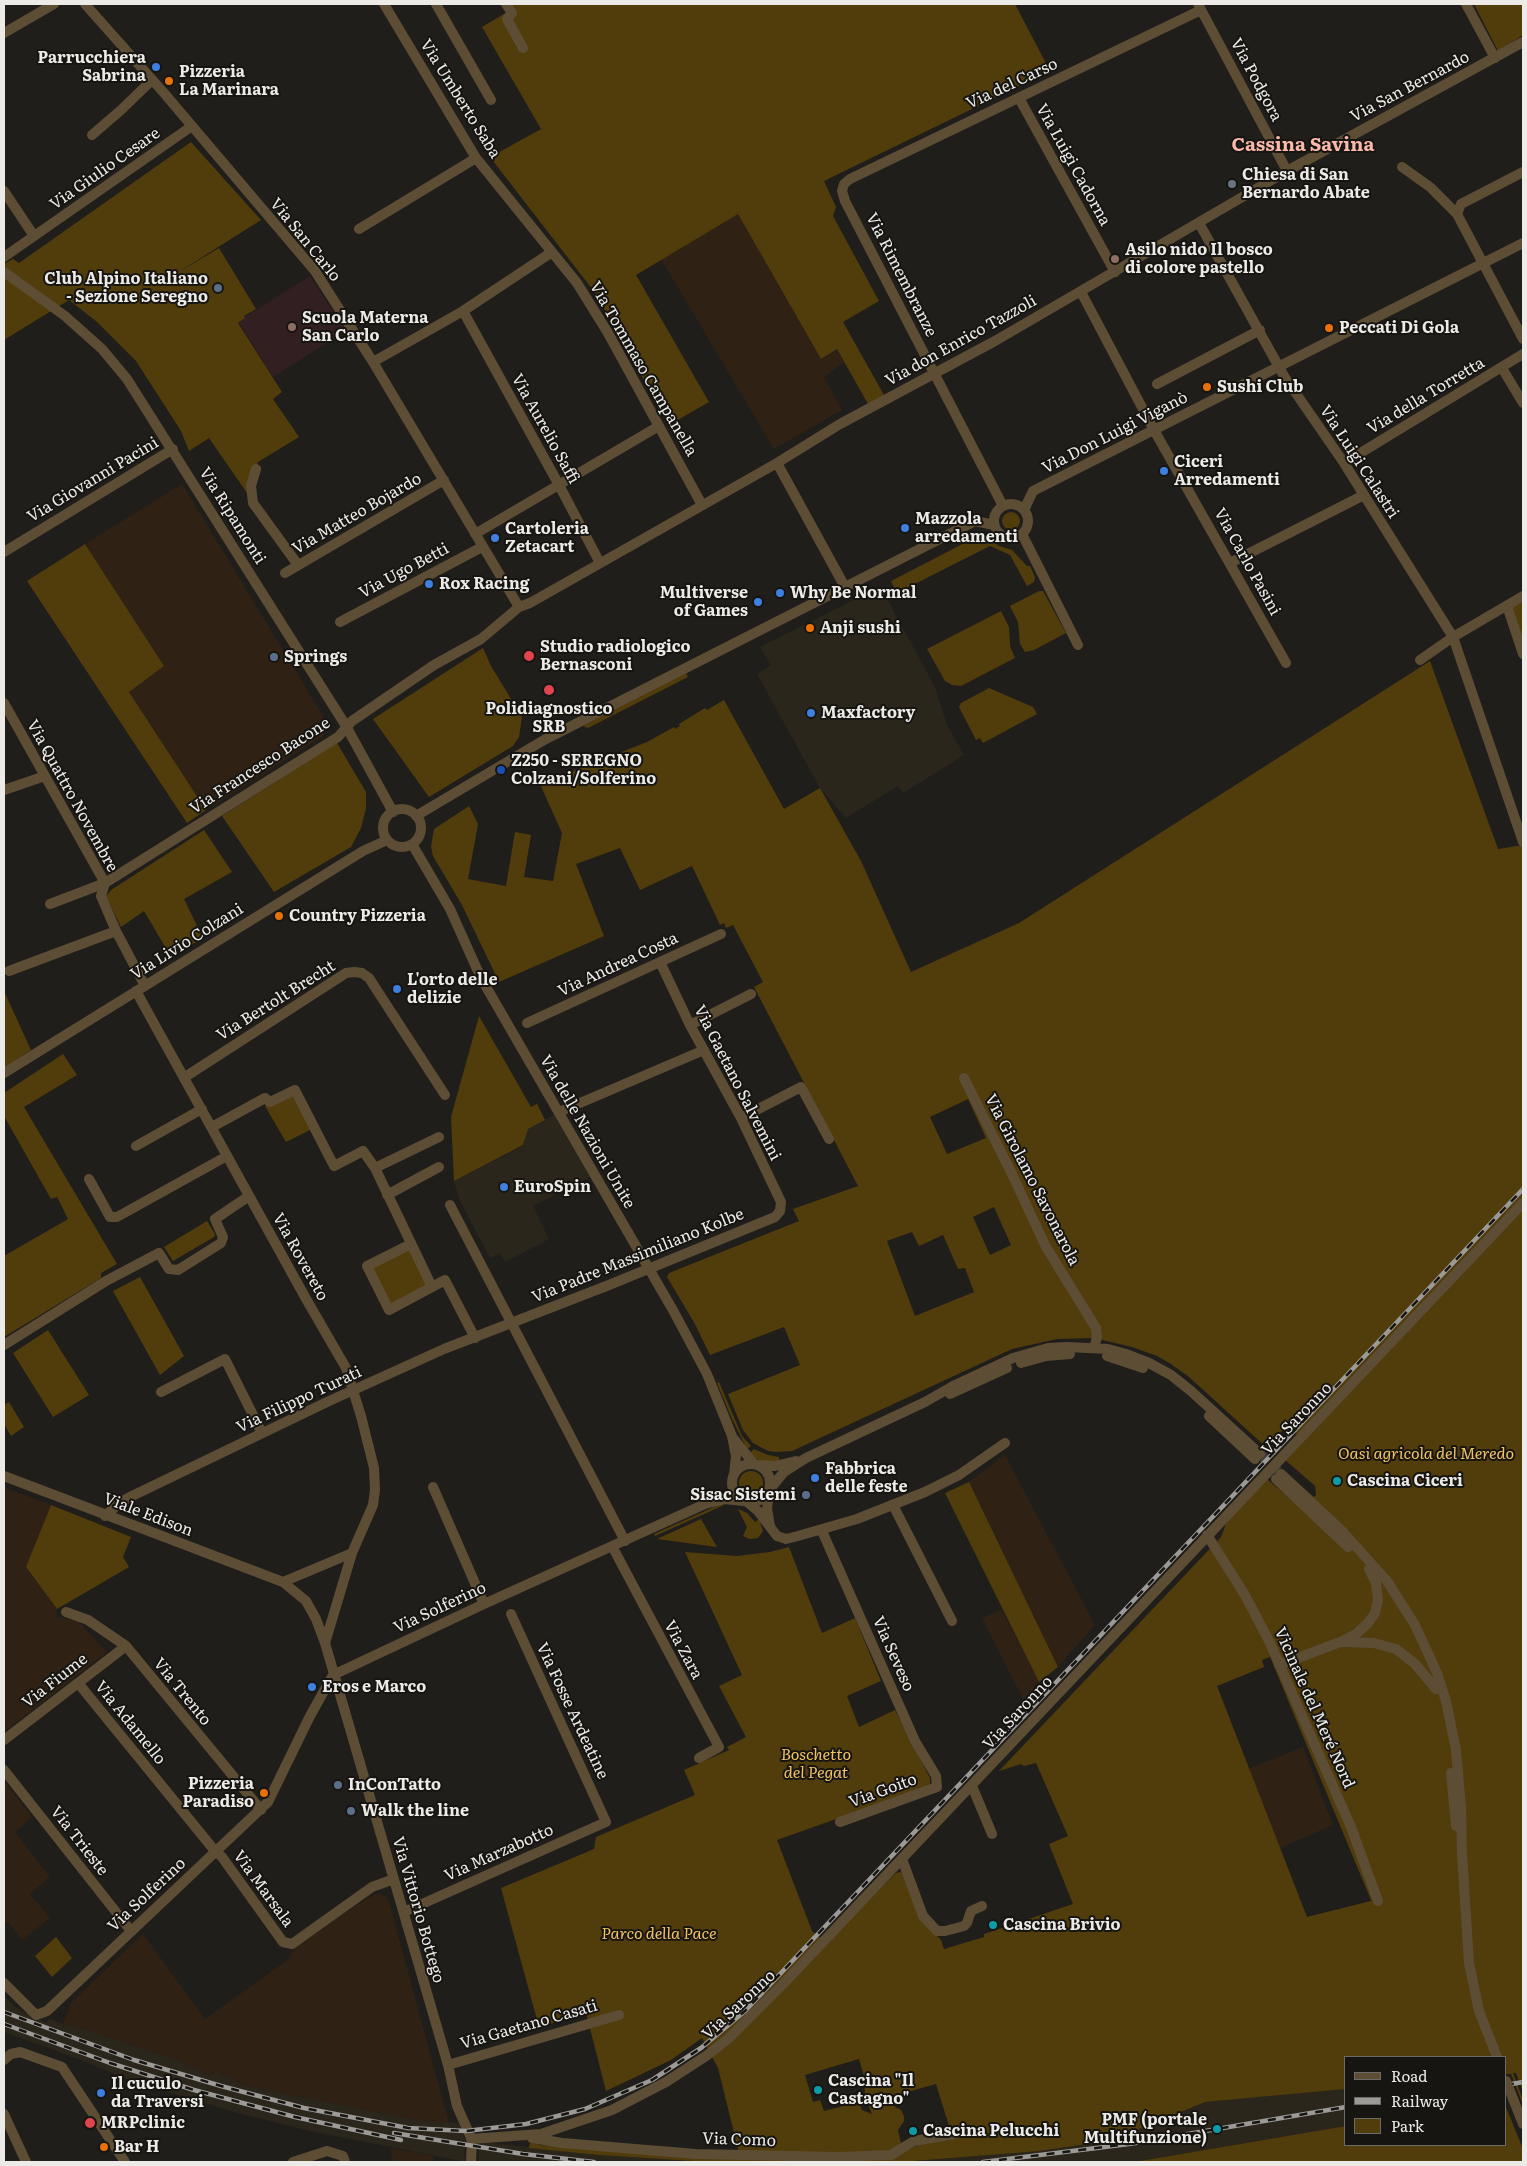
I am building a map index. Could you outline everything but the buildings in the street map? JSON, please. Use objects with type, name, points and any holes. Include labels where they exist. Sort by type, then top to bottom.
[{"type":"street","points":[[4,33],[54,4]]},
{"type":"street","name":"Via San Carlo","points":[[85,4],[315,271],[373,362],[518,607]]},
{"type":"street","name":"Via Umberto Saba","points":[[384,4],[476,158],[552,252]]},
{"type":"street","points":[[436,4],[491,100]]},
{"type":"street","points":[[506,4],[512,13],[507,18],[523,48]]},
{"type":"street","name":"Via San Bernardo","points":[[1466,4],[1495,58]]},
{"type":"street","name":"Via del Carso","points":[[842,192],[844,184],[850,179],[1019,98],[1199,7]]},
{"type":"street","name":"Via Podgora","points":[[1199,7],[1287,171]]},
{"type":"street","name":"Via San Bernardo","points":[[1287,171],[1523,42]]},
{"type":"street","points":[[92,135],[152,80]]},
{"type":"street","name":"Via Luigi Cadorna","points":[[1019,98],[1115,272]]},
{"type":"street","name":"Via Giulio Cesare","points":[[4,257],[192,126]]},
{"type":"street","points":[[359,228],[476,158]]},
{"type":"street","points":[[1402,166],[1430,187],[1457,214],[1523,339]]},
{"type":"street","name":"Via don Enrico Tazzoli","points":[[518,607],[777,463],[840,424],[995,341],[1287,171]]},
{"type":"street","points":[[1457,214],[1461,204],[1523,172]]},
{"type":"street","points":[[4,191],[34,236]]},
{"type":"street","name":"Via Rimembranze","points":[[842,192],[1003,506]]},
{"type":"street","name":"Via Luigi Calastri","points":[[1199,223],[1279,366],[1344,463],[1453,637],[1523,842]]},
{"type":"street","name":"Via Don Luigi Viganò","points":[[1022,534],[1028,521],[1024,510],[1033,491],[1523,243]]},
{"type":"street","points":[[373,362],[463,311],[552,252]]},
{"type":"street","name":"Via Tommaso Campanella","points":[[552,252],[577,283],[603,324],[702,505]]},
{"type":"street","name":"Via Ripamonti","points":[[4,272],[65,316],[102,349],[128,378],[346,726],[393,812]]},
{"type":"street","name":"Via Carlo Pasini","points":[[1080,292],[1154,430],[1286,663]]},
{"type":"street","name":"Via Aurelio Saffi","points":[[463,311],[600,563]]},
{"type":"street","points":[[1157,384],[1260,330]]},
{"type":"street","name":"Via della Torretta","points":[[1344,463],[1523,354]]},
{"type":"street","points":[[1502,368],[1523,403]]},
{"type":"street","points":[[475,534],[659,426]]},
{"type":"street","name":"Via Giovanni Pacini","points":[[4,552],[173,449]]},
{"type":"street","points":[[777,463],[845,587]]},
{"type":"street","points":[[256,469],[251,486],[253,503],[298,565]]},
{"type":"street","name":"Via Matteo Bojardo","points":[[285,573],[444,480]]},
{"type":"street","points":[[1230,563],[1364,495]]},
{"type":"street","points":[[1024,510],[1014,505],[1003,506],[995,514],[994,525],[999,534],[1005,538],[1016,538],[1022,534],[1078,645]]},
{"type":"street","points":[[416,816],[531,748],[975,521],[994,525]]},
{"type":"street","name":"Via Ugo Betti","points":[[340,622],[482,547]]},
{"type":"street","points":[[1420,660],[1453,637],[1523,596]]},
{"type":"street","points":[[1507,606],[1523,654]]},
{"type":"street","name":"Via Francesco Bacone","points":[[50,904],[105,883],[338,737],[346,726],[434,665],[481,639],[518,607]]},
{"type":"street","name":"Via Quattro Novembre","points":[[4,703],[105,883],[101,896],[141,988]]},
{"type":"street","points":[[4,790],[45,776]]},
{"type":"street","points":[[405,810],[416,816],[420,822],[420,834],[412,844],[398,847],[388,840],[383,828],[388,816],[393,812],[405,810]]},
{"type":"street","name":"Via Livio Colzani","points":[[4,1074],[363,851],[388,840]]},
{"type":"street","name":"Via delle Nazioni Unite","points":[[412,844],[450,909],[481,978],[674,1312],[707,1374],[732,1436]]},
{"type":"street","points":[[8,971],[116,931]]},
{"type":"street","name":"Via Andrea Costa","points":[[527,1023],[721,934]]},
{"type":"street","name":"Via Gaetano Salvemini","points":[[660,962],[690,1024],[741,1118],[781,1202],[780,1211],[775,1216]]},
{"type":"street","name":"Via Bertolt Brecht","points":[[185,1077],[346,973],[354,972],[362,973],[370,978],[427,1070],[445,1095]]},
{"type":"street","name":"Via Rovereto","points":[[141,988],[227,1156],[346,1368],[353,1390],[374,1468],[375,1490],[372,1506],[352,1553],[325,1643]]},
{"type":"street","points":[[690,1024],[751,994]]},
{"type":"street","points":[[560,1112],[704,1050]]},
{"type":"street","name":"Via Girolamo Savonarola","points":[[964,1078],[1046,1248],[1096,1328],[1098,1334],[1094,1348]]},
{"type":"street","points":[[741,1118],[801,1087],[829,1139]]},
{"type":"street","points":[[212,1127],[265,1098],[270,1102],[295,1090],[334,1166],[363,1150],[375,1168],[432,1287]]},
{"type":"street","points":[[136,1146],[202,1108]]},
{"type":"street","points":[[375,1168],[439,1137]]},
{"type":"street","points":[[89,1179],[110,1217],[117,1216],[227,1156]]},
{"type":"street","points":[[387,1195],[439,1168]]},
{"type":"street","points":[[4,1345],[106,1281],[159,1253],[169,1268],[178,1270],[221,1244],[224,1237],[214,1219],[249,1196]]},
{"type":"street","name":"Via Saronno","points":[[471,2139],[549,2132],[612,2110],[652,2090],[706,2056],[738,2030],[972,1786],[1207,1535],[1523,1203]]},
{"type":"street","points":[[450,1205],[626,1541]]},
{"type":"street","name":"Via Padre Massimiliano Kolbe","points":[[512,1324],[775,1216]]},
{"type":"street","points":[[411,1244],[367,1266],[389,1310],[445,1280],[475,1338]]},
{"type":"street","name":"Via Filippo Turati","points":[[105,1516],[120,1502],[353,1390],[444,1349],[512,1324]]},
{"type":"street","points":[[705,1504],[724,1499],[746,1502],[761,1500],[784,1472],[806,1458],[925,1402],[977,1375],[1032,1352],[1067,1347],[1094,1348],[1126,1354],[1149,1363],[1171,1375],[1257,1457],[1173,1385],[1145,1368],[1111,1357],[1088,1354],[1064,1354],[1032,1359],[951,1394],[925,1402]]},
{"type":"street","points":[[161,1392],[225,1360],[262,1434]]},
{"type":"street","points":[[732,1436],[756,1465],[763,1468],[769,1476],[767,1509],[771,1529]]},
{"type":"street","points":[[732,1436],[736,1456],[734,1491],[758,1511],[777,1536],[786,1538],[822,1531],[893,1506],[959,1475],[1005,1443]]},
{"type":"street","points":[[705,1504],[721,1493],[744,1466],[781,1465],[806,1458]]},
{"type":"street","name":"Viale Edison","points":[[4,1476],[105,1516],[283,1582]]},
{"type":"street","points":[[1462,1854],[1454,1817],[1447,1736],[1436,1689],[1424,1656],[1394,1601],[1370,1569],[1279,1477],[1369,1559],[1394,1590],[1424,1642],[1441,1685],[1454,1736],[1461,1807],[1469,1963],[1479,2011],[1497,2056]]},
{"type":"street","points":[[432,1487],[484,1604]]},
{"type":"street","name":"Via Solferino","points":[[4,1983],[36,2015],[44,2013],[268,1802],[310,1716],[334,1675],[484,1604],[705,1504]]},
{"type":"street","points":[[893,1506],[952,1621]]},
{"type":"street","name":"Via Seveso","points":[[822,1531],[915,1741],[936,1776],[937,1787]]},
{"type":"street","name":"Vicinale del Meré Nord","points":[[1207,1535],[1245,1595],[1279,1665],[1351,1827],[1378,1901]]},
{"type":"street","name":"Via Zara","points":[[612,1546],[719,1747],[699,1758]]},
{"type":"street","points":[[334,1675],[316,1619],[306,1601],[283,1582],[352,1553]]},
{"type":"street","points":[[1279,1665],[1336,1644],[1356,1634],[1368,1623],[1375,1613],[1378,1600],[1377,1589],[1370,1569]]},
{"type":"street","name":"Via Trento","points":[[66,1612],[88,1620],[126,1646],[261,1810]]},
{"type":"street","name":"Via Fosse Ardeatine","points":[[511,1614],[606,1822]]},
{"type":"street","points":[[1336,1644],[1362,1641],[1387,1646],[1396,1650],[1415,1664],[1436,1689]]},
{"type":"street","name":"Via Fiume","points":[[4,1740],[126,1646]]},
{"type":"street","name":"Via Vittorio Bottego","points":[[334,1675],[448,2065],[457,2106],[471,2139],[471,2157]]},
{"type":"street","name":"Via Adamello","points":[[78,1683],[215,1851]]},
{"type":"street","name":"Via Trieste","points":[[4,1770],[131,1931]]},
{"type":"street","points":[[972,1786],[992,1834]]},
{"type":"street","name":"Via Goito","points":[[840,1822],[937,1787]]},
{"type":"street","name":"Via Marzabotto","points":[[404,1912],[606,1822]]},
{"type":"street","name":"Via Marsala","points":[[215,1851],[283,1942],[287,1944],[292,1944],[372,1887],[394,1879]]},
{"type":"street","points":[[902,1859],[923,1916],[937,1931],[964,1926],[971,1912],[982,1906]]},
{"type":"street","name":"Via Gaetano Casati","points":[[448,2065],[618,2015]]},
{"type":"street","points":[[4,2060],[10,2054],[20,2052],[58,2064],[64,2069],[125,2162]]},
{"type":"street","points":[[1507,2084],[1523,2124]]},
{"type":"street","points":[[4,2114],[26,2162]]},
{"type":"street","name":"Via Como","points":[[518,2136],[562,2143],[696,2154],[823,2157],[891,2155],[914,2141],[955,2134]]},
{"type":"street","points":[[293,2162],[327,2151],[337,2152],[345,2162]]},
{"type":"shaded area","points":[[738,214],[821,359],[837,350],[844,362],[824,377],[842,410],[774,449],[661,259]]},
{"type":"shaded area","name":"Scuola Materna San Carlo","points":[[310,276],[346,331],[273,377],[239,323],[246,316]]},
{"type":"shaded area","points":[[182,484],[328,724],[323,736],[206,810],[129,692],[164,666],[85,544]]},
{"type":"shaded area","points":[[882,586],[887,599],[935,687],[947,725],[964,755],[903,793],[898,786],[846,818],[820,788],[757,674],[771,665],[760,647]]},
{"type":"shaded area","points":[[554,1115],[590,1177],[533,1206],[549,1239],[505,1262],[500,1253],[490,1258],[459,1199],[454,1181],[523,1146],[528,1129]]},
{"type":"shaded area","points":[[1005,1455],[1095,1625],[1058,1667],[969,1482]]},
{"type":"shaded area","points":[[4,1487],[51,1505],[26,1568],[57,1609],[56,1617],[78,1621],[107,1652],[4,1732]]},
{"type":"shaded area","points":[[1002,1610],[1039,1682],[1024,1701],[982,1618]]},
{"type":"shaded area","points":[[1303,1747],[1333,1825],[1280,1848],[1307,1917],[1288,1923],[1228,1777]]},
{"type":"shaded area","points":[[4,1781],[32,1817],[15,1832],[50,1877],[30,1894],[50,1918],[22,1940],[7,1921],[4,1923]]},
{"type":"shaded area","points":[[379,1893],[388,1898],[449,2123],[416,2120],[247,2086],[216,2071],[210,2076],[175,2059],[63,2024],[71,2003],[143,1934],[205,2019],[289,1959],[294,1948],[361,1902]]},
{"type":"shaded area","points":[[4,1995],[15,2007],[46,2023],[50,2019],[67,2026],[68,2024],[175,2059],[210,2076],[216,2071],[247,2086],[416,2120],[459,2123],[466,2141],[464,2154],[466,2162],[310,2131],[238,2113],[131,2081],[81,2060],[4,2032]]},
{"type":"shaded area","points":[[1344,2089],[1344,2126],[1134,2162],[901,2162],[1040,2151],[1113,2140],[1205,2102]]},
{"type":"shaded area","points":[[483,2142],[599,2155],[708,2162],[479,2162],[479,2151]]},
{"type":"shaded area","points":[[390,2148],[433,2156],[433,2162],[393,2162]]},
{"type":"green space","points":[[505,4],[1015,4],[1050,71],[824,181],[836,207],[833,216],[879,301],[843,322],[884,395],[868,404],[837,349],[821,359],[738,214],[636,275],[709,402],[669,425],[596,294],[493,161],[494,155],[541,129],[482,27],[509,11]]},
{"type":"green space","points":[[1474,4],[1523,4],[1523,35],[1498,51]]},
{"type":"green space","points":[[191,142],[261,220],[174,275],[219,248],[256,309],[244,316],[245,318],[238,323],[282,392],[273,399],[299,437],[258,462],[247,493],[209,438],[189,451],[181,431],[136,361],[97,322],[59,292],[69,300],[4,340],[4,264],[13,259],[19,263]]},
{"type":"green space","points":[[1011,512],[1017,515],[1020,521],[1017,527],[1011,530],[1005,527],[1002,521],[1005,515]]},
{"type":"green space","points":[[976,537],[987,537],[999,546],[1012,550],[1027,566],[1030,566],[1035,577],[1034,582],[1027,586],[1010,555],[990,546],[897,593],[891,581]]},
{"type":"green space","points":[[85,544],[164,666],[129,692],[206,810],[187,823],[27,581]]},
{"type":"green space","points":[[1039,591],[1043,591],[1066,633],[1034,650],[1025,652],[1020,644],[1018,622],[1010,606]]},
{"type":"green space","points":[[1523,599],[1523,642],[1511,607]]},
{"type":"green space","points":[[1001,611],[1009,627],[1010,646],[1015,658],[961,686],[952,685],[945,681],[927,649]]},
{"type":"green space","points":[[483,648],[491,666],[522,717],[519,737],[513,746],[429,797],[373,719]]},
{"type":"green space","points":[[1430,661],[1498,849],[1523,845],[1523,2092],[1516,2073],[1513,2073],[1523,2105],[1511,2074],[1507,2074],[1507,2056],[1344,2056],[1344,2089],[1205,2102],[1113,2140],[1040,2151],[901,2162],[708,2162],[599,2155],[529,2148],[530,2142],[532,2142],[540,2145],[646,2154],[902,2153],[927,2141],[953,2139],[936,2084],[890,2097],[895,2107],[901,2110],[904,2121],[898,2130],[901,2143],[899,2148],[887,2153],[739,2153],[718,2068],[702,2038],[671,2060],[606,2091],[586,2013],[539,2027],[501,1888],[594,1849],[596,1837],[695,1795],[684,1770],[729,1750],[727,1747],[746,1737],[719,1686],[742,1675],[685,1552],[737,1556],[770,1552],[789,1547],[822,1633],[855,1618],[881,1681],[847,1696],[859,1727],[895,1710],[930,1778],[930,1784],[777,1840],[812,1931],[826,1943],[896,1873],[900,1872],[921,1920],[941,1940],[944,1949],[984,1937],[984,1934],[1073,1904],[1049,1844],[1068,1836],[1036,1763],[1024,1766],[1021,1764],[999,1771],[1221,1537],[1226,1524],[1236,1511],[1267,1479],[1303,1510],[1284,1471],[1314,1497],[1316,1495],[1315,1486],[1284,1459],[1161,1578],[1297,1434],[1288,1425],[1266,1447],[1189,1377],[1171,1364],[1157,1356],[1132,1347],[1094,1338],[1057,1339],[1012,1349],[792,1451],[768,1451],[753,1443],[743,1430],[728,1394],[800,1365],[784,1327],[710,1355],[695,1324],[667,1277],[669,1273],[799,1221],[793,1209],[858,1186],[754,987],[763,982],[733,925],[726,928],[724,923],[720,925],[692,866],[640,890],[620,848],[576,864],[604,936],[499,982],[462,905],[433,856],[431,847],[434,829],[469,806],[478,824],[468,879],[506,886],[515,832],[531,835],[524,877],[553,881],[562,833],[540,784],[647,742],[674,727],[675,729],[680,726],[679,724],[705,708],[707,710],[724,700],[784,809],[820,788],[861,861],[911,972],[1019,923]],"holes":[[[968,1099],[986,1138],[947,1154],[930,1117]],[[994,1207],[1011,1245],[990,1255],[973,1217]],[[912,1232],[919,1246],[943,1235],[958,1269],[965,1268],[974,1292],[915,1316],[887,1241]],[[1270,1657],[1371,1901],[1307,1917],[1217,1686],[1264,1667],[1262,1660]],[[859,2059],[864,2076],[865,2097],[872,2114],[862,2110],[859,2102],[824,2111],[820,2100],[813,2102],[805,2075]]]},
{"type":"green space","points":[[686,673],[688,677],[588,728],[583,726]]},
{"type":"green space","points":[[989,688],[1033,707],[1037,714],[983,743],[980,738],[976,740],[959,707],[961,703]]},
{"type":"green space","points":[[337,743],[366,792],[366,808],[361,828],[351,847],[274,892],[222,816]]},
{"type":"green space","points":[[204,830],[232,872],[184,899],[203,938],[171,957],[144,911],[121,927],[106,896],[111,890]]},
{"type":"green space","points":[[4,991],[31,1050],[4,1068]]},
{"type":"green space","points":[[479,1016],[531,1107],[537,1104],[545,1120],[528,1129],[523,1145],[454,1181],[451,1117]]},
{"type":"green space","points":[[63,1054],[77,1075],[24,1107],[117,1264],[101,1273],[101,1278],[4,1337],[4,1256],[68,1219],[57,1197],[51,1199],[4,1116],[4,1093]]},
{"type":"green space","points":[[295,1090],[314,1128],[286,1142],[265,1106]]},
{"type":"green space","points":[[207,1221],[215,1234],[214,1237],[173,1261],[164,1247]]},
{"type":"green space","points":[[411,1244],[432,1287],[389,1310],[367,1266]]},
{"type":"green space","points":[[140,1277],[184,1356],[160,1375],[113,1291]]},
{"type":"green space","points":[[48,1330],[89,1395],[53,1417],[13,1353]]},
{"type":"green space","points":[[719,1382],[742,1436],[751,1446],[747,1449],[732,1419],[717,1383]]},
{"type":"green space","points":[[9,1402],[24,1427],[11,1436],[4,1424],[4,1405]]},
{"type":"green space","points":[[754,1449],[779,1457],[779,1462],[756,1459],[750,1453]]},
{"type":"green space","points":[[751,1471],[760,1474],[763,1483],[760,1492],[751,1495],[742,1492],[739,1483],[742,1474]]},
{"type":"green space","points":[[969,1482],[1058,1667],[1039,1682],[945,1493]]},
{"type":"green space","points":[[723,1503],[724,1505],[655,1536],[654,1534]]},
{"type":"green space","points":[[51,1505],[131,1537],[123,1557],[129,1567],[57,1609],[26,1567]]},
{"type":"green space","points":[[738,1509],[747,1513],[755,1522],[759,1519],[763,1531],[758,1538],[749,1539],[743,1536],[747,1527]]},
{"type":"green space","points":[[701,1519],[717,1547],[657,1539]]},
{"type":"green space","points":[[56,1937],[72,1958],[52,1977],[35,1956]]},
{"type":"green space","points":[[1507,2109],[1523,2149],[1523,2162],[1134,2162],[1344,2126],[1344,2146],[1507,2146]]},
{"type":"tunnel","points":[[1260,1454],[1279,1472]]},
{"type":"railway","points":[[4,2012],[134,2060],[221,2086],[304,2108],[408,2128],[466,2131],[526,2124],[585,2109],[652,2080],[701,2048],[745,2011],[1523,1189]]},
{"type":"railway","points":[[4,2024],[110,2063],[194,2090],[295,2117],[401,2140]]},
{"type":"railway","points":[[1507,2085],[1523,2082]]},
{"type":"railway","points":[[983,2162],[1129,2144],[1344,2107]]},
{"type":"railway","points":[[394,2133],[523,2154],[594,2162]]},
{"type":"place","name":"Parrucchiera Sabrina","points":[[156,67]]},
{"type":"place","name":"Pizzeria La Marinara","points":[[169,81]]},
{"type":"place","name":"Chiesa di San Bernardo Abate","points":[[1232,184]]},
{"type":"place","name":"Asilo nido Il bosco di colore pastello","points":[[1115,259]]},
{"type":"place","name":"Club Alpino Italiano - Sezione Seregno","points":[[218,288]]},
{"type":"place","name":"Scuola Materna San Carlo","points":[[292,327]]},
{"type":"place","name":"Peccati Di Gola","points":[[1329,328]]},
{"type":"place","name":"Sushi Club","points":[[1207,387]]},
{"type":"place","name":"Ciceri Arredamenti","points":[[1164,471]]},
{"type":"place","name":"Mazzola arredamenti","points":[[905,528]]},
{"type":"place","name":"Cartoleria Zetacart","points":[[495,538]]},
{"type":"place","name":"Rox Racing","points":[[429,584]]},
{"type":"place","name":"Why Be Normal","points":[[780,593]]},
{"type":"place","name":"Multiverse of Games","points":[[758,602]]},
{"type":"place","name":"Anji sushi","points":[[810,628]]},
{"type":"place","name":"Studio radiologico Bernasconi","points":[[529,656]]},
{"type":"place","name":"Springs","points":[[274,657]]},
{"type":"place","name":"Polidiagnostico SRB","points":[[549,690]]},
{"type":"place","name":"Maxfactory","points":[[811,713]]},
{"type":"place","name":"Z250 - SEREGNO Colzani/Solferino","points":[[501,770]]},
{"type":"place","name":"Country Pizzeria","points":[[279,916]]},
{"type":"place","name":"L'orto delle delizie","points":[[397,989]]},
{"type":"place","name":"EuroSpin","points":[[504,1187]]},
{"type":"place","name":"Fabbrica delle feste","points":[[815,1478]]},
{"type":"place","name":"Cascina Ciceri","points":[[1337,1481]]},
{"type":"place","name":"Sisac Sistemi","points":[[806,1495]]},
{"type":"place","name":"Eros e Marco","points":[[312,1687]]},
{"type":"place","name":"InConTatto","points":[[338,1785]]},
{"type":"place","name":"Pizzeria Paradiso","points":[[264,1793]]},
{"type":"place","name":"Walk the line","points":[[351,1811]]},
{"type":"place","name":"Cascina Brivio","points":[[993,1925]]},
{"type":"place","name":"Cascina \"Il Castagno\"","points":[[818,2090]]},
{"type":"place","name":"Il cuculo da Traversi","points":[[101,2093]]},
{"type":"place","name":"MRPclinic","points":[[90,2123]]},
{"type":"place","name":"PMF (portale Multifunzione)","points":[[1217,2129]]},
{"type":"place","name":"Cascina Pelucchi","points":[[913,2131]]},
{"type":"place","name":"Bar H","points":[[104,2147]]},
{"type":"district","name":"Cassina Savina","points":[[1303,145]]},
{"type":"park label","name":"Oasi agricola del Meredo","points":[[1426,1454]]},
{"type":"park label","name":"Boschetto del Pegat","points":[[816,1764]]},
{"type":"park label","name":"Parco della Pace","points":[[659,1934]]}]
